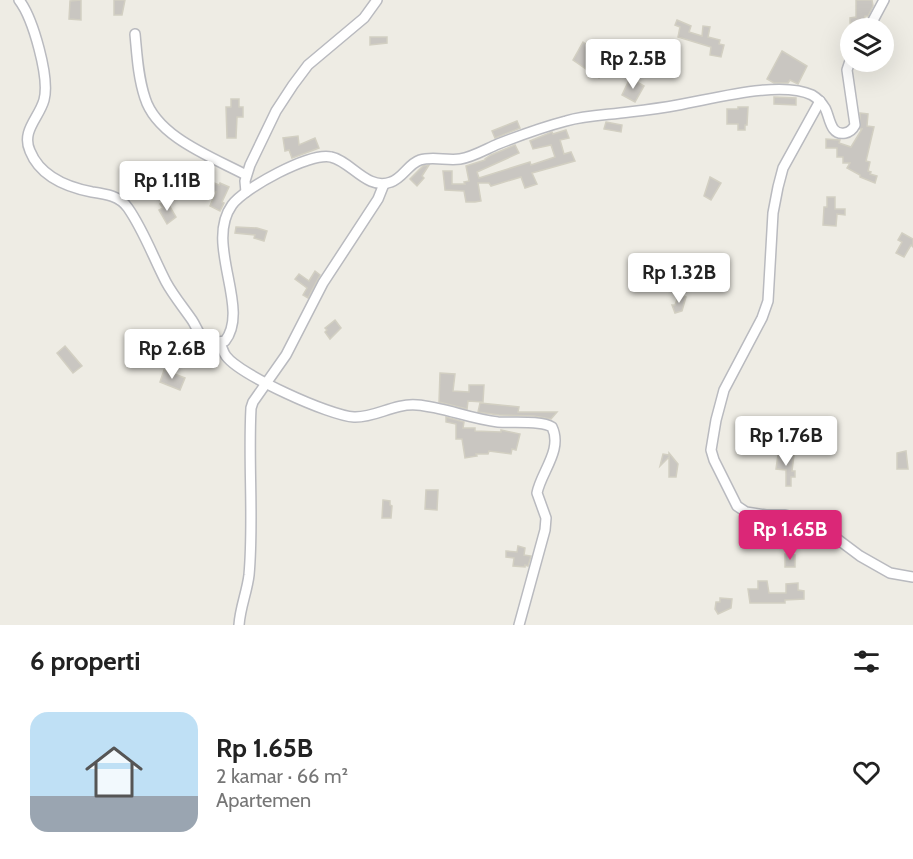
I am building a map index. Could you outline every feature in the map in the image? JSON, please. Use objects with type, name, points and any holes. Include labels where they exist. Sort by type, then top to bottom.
[{"type":"street","points":[[19,0],[27,10],[33,24],[45,83],[45,99],[29,129],[28,148],[33,159],[39,167],[59,182],[105,194],[126,205],[140,227],[168,285],[208,343],[225,341],[230,333],[232,315],[222,240],[224,223],[231,206],[246,192],[302,161],[330,156],[373,182],[384,184],[392,182],[419,160],[460,159],[522,135],[581,117],[657,108],[757,91],[789,90],[814,96],[825,109],[834,130],[838,133],[846,133],[855,125],[847,72]]},
{"type":"street","points":[[246,192],[246,175],[276,111],[293,85],[309,65],[364,18],[377,0]]},
{"type":"street","points":[[874,18],[884,0]]},
{"type":"street","points":[[135,34],[145,100],[155,117],[169,133],[246,175]]},
{"type":"street","points":[[820,101],[783,168],[773,213],[768,301],[762,318],[724,390],[711,450],[732,496],[738,506],[746,512],[785,515],[816,523],[860,556],[890,573],[913,577]]},
{"type":"street","points":[[239,625],[249,578],[251,408],[286,356],[323,283],[378,200],[384,184]]},
{"type":"street","points":[[220,343],[226,357],[250,375],[307,402],[352,417],[398,406],[416,405],[495,422],[544,424],[552,427],[555,437],[552,456],[537,493],[546,518],[544,534],[538,548],[519,625]]},
{"type":"building","points":[[81,0],[81,20],[69,19],[70,1]]},
{"type":"building","points":[[114,0],[125,0],[122,15],[114,15]]},
{"type":"building","points":[[856,0],[872,0],[873,6],[868,16],[850,18],[856,17]]},
{"type":"building","points":[[677,20],[691,26],[689,32],[702,36],[703,26],[710,27],[708,37],[720,40],[719,44],[724,45],[721,57],[710,55],[711,47],[678,37],[680,27],[675,25]]},
{"type":"building","points":[[370,37],[387,37],[387,43],[370,45]]},
{"type":"building","points":[[583,42],[608,59],[599,78],[573,60]]},
{"type":"building","points":[[782,51],[807,66],[798,84],[790,80],[788,83],[774,83],[767,79]]},
{"type":"building","points":[[630,78],[644,86],[635,102],[622,95]]},
{"type":"building","points":[[774,97],[796,98],[796,105],[774,104]]},
{"type":"building","points":[[231,99],[239,99],[239,107],[243,107],[243,117],[237,117],[236,138],[227,138],[226,107],[231,107]]},
{"type":"building","points":[[738,107],[748,107],[745,130],[738,130],[738,124],[727,124],[727,109],[738,109]]},
{"type":"building","points":[[860,113],[868,114],[867,126],[874,127],[866,161],[870,162],[868,171],[871,172],[870,174],[877,176],[875,183],[847,168],[850,163],[843,163],[843,157],[837,157],[837,148],[826,148],[826,139],[840,140],[839,143],[851,147],[862,129],[860,129]]},
{"type":"building","points":[[517,121],[520,128],[495,138],[492,131]]},
{"type":"building","points":[[606,122],[622,125],[621,132],[604,129]]},
{"type":"building","points":[[566,130],[569,138],[560,140],[564,154],[571,152],[575,161],[532,173],[537,184],[525,188],[521,177],[491,186],[489,183],[478,183],[481,201],[475,202],[466,202],[464,191],[445,190],[443,171],[452,171],[452,184],[465,184],[464,182],[469,181],[466,166],[485,160],[515,145],[519,153],[477,172],[479,178],[530,162],[531,165],[555,157],[551,145],[533,149],[530,141],[552,132],[553,134]]},
{"type":"building","points":[[298,136],[299,145],[315,138],[319,148],[292,158],[289,150],[285,151],[283,138]]},
{"type":"building","points":[[429,165],[422,176],[424,178],[417,186],[410,179],[423,166]]},
{"type":"building","points":[[710,177],[721,183],[711,200],[704,196]]},
{"type":"building","points":[[209,181],[229,187],[220,211],[210,206],[216,192],[206,188]]},
{"type":"building","points":[[827,197],[835,197],[835,209],[845,209],[845,215],[837,214],[836,226],[823,225]]},
{"type":"building","points":[[166,200],[176,217],[167,224],[159,210],[163,208],[160,204]]},
{"type":"building","points":[[236,227],[267,231],[264,241],[254,238],[255,235],[235,233]]},
{"type":"building","points":[[902,233],[913,239],[913,247],[911,245],[904,257],[896,253],[902,242],[898,240]]},
{"type":"building","points":[[315,271],[320,275],[308,298],[303,295],[307,288],[295,279],[299,274],[309,281]]},
{"type":"building","points":[[679,294],[686,297],[682,311],[675,313],[672,305],[675,305]]},
{"type":"building","points":[[335,320],[341,328],[330,339],[325,328]]},
{"type":"building","points":[[65,346],[82,366],[73,373],[57,353]]},
{"type":"building","points":[[164,370],[185,378],[180,390],[160,382]]},
{"type":"building","points":[[440,373],[455,374],[453,391],[469,392],[469,385],[484,385],[483,402],[468,401],[467,409],[439,402]]},
{"type":"building","points":[[480,403],[519,407],[518,412],[557,412],[551,419],[499,415],[478,412]]},
{"type":"building","points":[[446,417],[464,422],[463,428],[475,428],[475,431],[501,432],[501,430],[520,434],[516,450],[512,449],[511,454],[489,451],[488,454],[476,454],[477,456],[465,458],[462,439],[456,439],[456,424],[446,422]]},
{"type":"building","points":[[906,451],[908,469],[897,469],[897,453]]},
{"type":"building","points":[[669,453],[678,464],[676,477],[669,477],[669,457],[660,466],[663,454],[669,455]]},
{"type":"building","points":[[778,454],[794,455],[792,471],[795,471],[795,477],[791,477],[791,486],[786,486],[786,470],[776,469]]},
{"type":"building","points":[[426,490],[438,490],[437,510],[425,509]]},
{"type":"building","points":[[383,500],[390,501],[391,518],[382,518]]},
{"type":"building","points":[[518,546],[525,548],[524,555],[531,556],[528,566],[513,566],[514,558],[506,557],[506,551],[517,552]]},
{"type":"building","points":[[785,554],[795,555],[795,567],[785,567]]},
{"type":"building","points":[[758,581],[767,581],[769,593],[786,593],[786,584],[798,583],[798,590],[804,591],[804,599],[785,600],[785,603],[750,603],[748,589],[758,589]]},
{"type":"building","points":[[720,598],[732,599],[731,608],[718,614],[715,609],[716,602],[720,602]]}]
